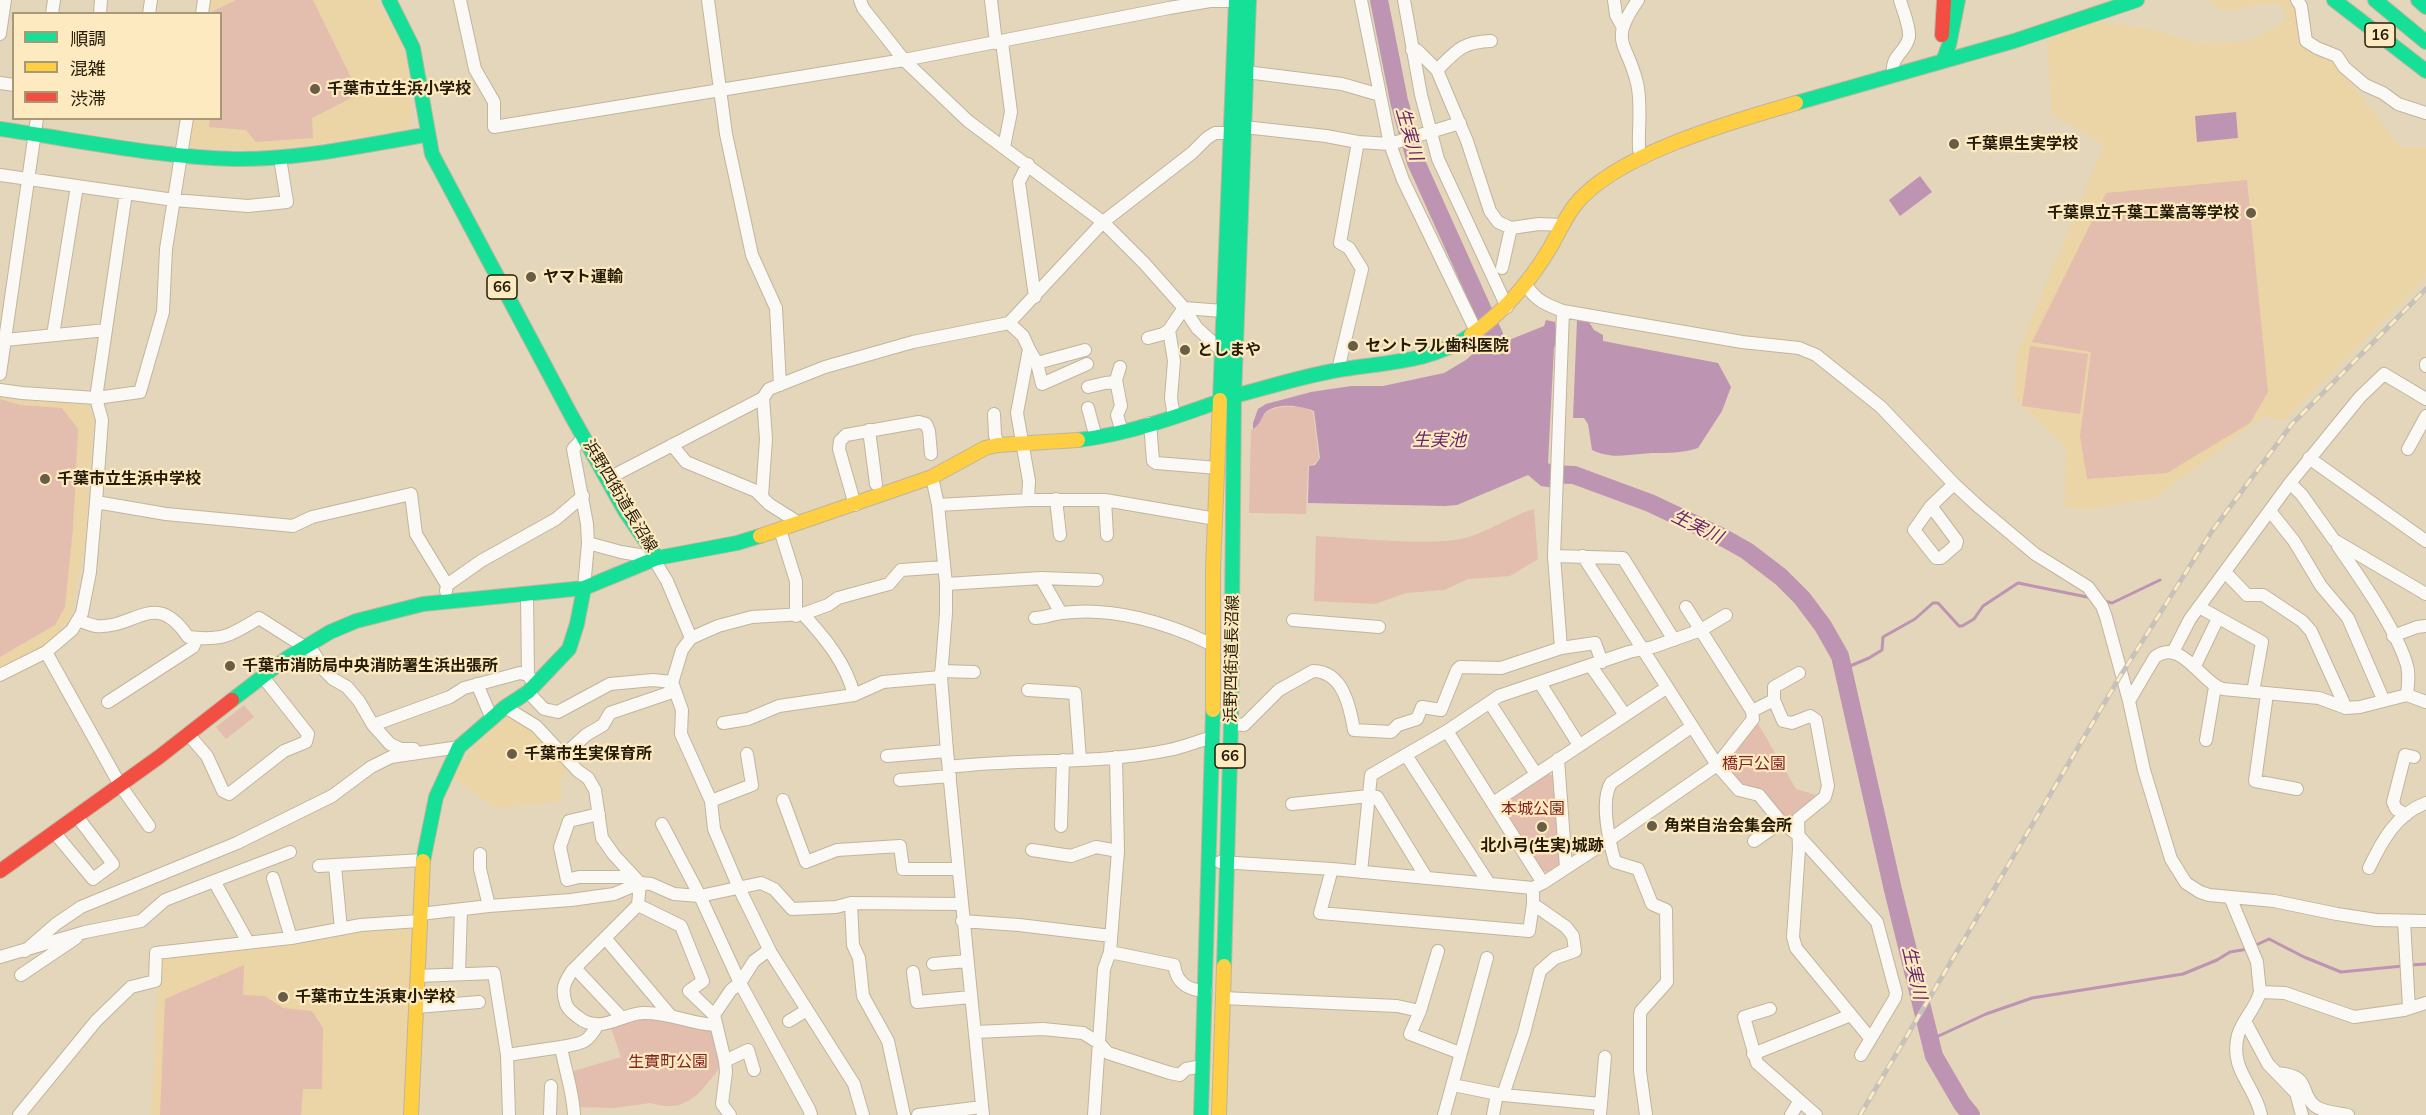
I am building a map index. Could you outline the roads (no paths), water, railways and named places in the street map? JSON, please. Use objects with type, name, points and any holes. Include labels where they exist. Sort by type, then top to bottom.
[{"type":"main road","name":"浜野四街道長沼線","points":[[389,0],[410,38],[416,57],[425,135],[441,172],[571,415],[657,558],[737,543],[855,505],[932,477],[985,448],[998,445],[1096,438],[1174,417],[1227,398]]},
{"type":"main road","points":[[1227,398],[1221,350],[1223,311],[1238,130],[1246,72],[1240,0]]},
{"type":"main road","points":[[1227,398],[1238,130],[1240,0]]},
{"type":"main road","points":[[1943,61],[1944,0]]},
{"type":"main road","points":[[1943,61],[1949,45],[1958,0]]},
{"type":"main road","points":[[1227,398],[1338,370],[1411,362],[1446,349],[1476,331],[1507,307],[1526,285],[1570,212],[1585,194],[1643,158],[1701,132],[1740,118],[2014,41],[2137,0]]},
{"type":"main road","name":"16","points":[[2334,0],[2424,64]]},
{"type":"main road","name":"16","points":[[2347,0],[2424,64]]},
{"type":"main road","points":[[2375,0],[2426,42]]},
{"type":"main road","points":[[2395,0],[2426,28]]},
{"type":"main road","points":[[2418,0],[2426,7]]},
{"type":"main road","points":[[2364,23],[2387,31]]},
{"type":"main road","points":[[0,129],[181,155],[235,159],[280,158],[425,135]]},
{"type":"main road","name":"浜野四街道長沼線","points":[[1201,1115],[1210,862],[1213,737],[1212,644],[1216,519],[1218,468],[1227,398]]},
{"type":"main road","name":"浜野四街道長沼線","points":[[1219,1115],[1231,724],[1227,398]]},
{"type":"main road","points":[[0,871],[120,785],[306,646],[356,621],[405,607],[444,601],[584,588],[657,558]]},
{"type":"main road","points":[[411,1115],[423,860],[436,797],[459,747],[530,684],[553,669],[569,649],[584,588]]},
{"type":"street","points":[[0,34],[5,0]]},
{"type":"street","points":[[460,0],[475,69],[494,102],[494,127],[904,60],[1179,6],[1240,0]]},
{"type":"street","points":[[708,0],[722,90],[726,134],[752,255],[776,308],[780,385]]},
{"type":"street","points":[[860,0],[863,8],[904,60],[968,121],[1103,222],[1184,308],[1197,328],[1221,350]]},
{"type":"street","points":[[991,0],[1011,112],[1004,147]]},
{"type":"street","points":[[1361,0],[1390,144],[1403,180],[1476,331]]},
{"type":"street","points":[[1404,0],[1430,133],[1438,159],[1507,307]]},
{"type":"street","points":[[1614,0],[1623,28]]},
{"type":"street","points":[[1638,0],[1623,28],[1621,43],[1637,83],[1639,149],[1643,158]]},
{"type":"street","points":[[1893,75],[1894,59],[1908,40],[1909,32],[1900,0]]},
{"type":"street","points":[[2297,0],[2301,6],[2307,41],[2337,56],[2344,67],[2365,85],[2383,93],[2398,104],[2426,113]]},
{"type":"street","points":[[1437,70],[1463,45],[1491,41]]},
{"type":"street","points":[[1413,50],[1417,50],[1437,70],[1460,123],[1490,211],[1498,222],[1511,228],[1539,224],[1563,225]]},
{"type":"street","points":[[1246,72],[1342,84],[1380,95]]},
{"type":"street","points":[[0,374],[37,120]]},
{"type":"street","points":[[0,390],[96,398],[140,392],[163,312],[166,249],[187,120]]},
{"type":"street","points":[[607,478],[763,398],[769,389],[825,367],[913,342],[1010,323],[1103,222],[1215,133],[1238,130],[1326,136],[1358,142],[1390,144],[1460,123]]},
{"type":"street","points":[[1338,370],[1362,269],[1349,248],[1340,243],[1358,142]]},
{"type":"street","points":[[0,175],[174,200],[248,206],[287,202],[280,158]]},
{"type":"street","points":[[1028,164],[1019,182],[1035,297]]},
{"type":"street","points":[[53,335],[77,186]]},
{"type":"street","points":[[0,675],[46,652],[72,630],[81,613],[90,572],[102,420],[96,398],[126,193]]},
{"type":"street","points":[[1502,268],[1511,228]]},
{"type":"street","points":[[1526,285],[1533,296],[1543,304],[1563,311],[1742,342],[1807,350],[1830,365],[1881,407],[1954,484],[2035,554],[2059,571],[2075,577],[2095,596],[2106,617],[2129,701],[2144,770],[2175,868],[2193,888],[2209,895],[2274,901],[2337,914],[2403,921],[2426,921]]},
{"type":"street","points":[[1184,308],[1223,311]]},
{"type":"street","points":[[1174,417],[1171,398],[1174,361],[1169,330],[1170,325],[1184,308]]},
{"type":"street","points":[[1561,648],[1554,556],[1563,311]]},
{"type":"street","points":[[1010,323],[1023,336],[1037,363],[1042,384],[1087,364]]},
{"type":"street","points":[[5,340],[106,330]]},
{"type":"street","points":[[1148,338],[1169,330]]},
{"type":"street","points":[[1028,500],[1029,481],[1017,413],[1029,349]]},
{"type":"street","points":[[1037,363],[1085,350]]},
{"type":"street","points":[[1120,367],[1116,382],[1120,406],[1117,415],[1122,432]]},
{"type":"street","points":[[2173,652],[2199,607],[2290,483],[2360,398],[2384,374],[2426,399]]},
{"type":"street","points":[[1088,387],[1116,382]]},
{"type":"street","points":[[762,496],[766,439],[763,398]]},
{"type":"street","points":[[1088,408],[1096,438]]},
{"type":"street","points":[[994,414],[994,435],[998,445]]},
{"type":"street","points":[[2408,449],[2426,416]]},
{"type":"street","points":[[855,505],[839,449],[840,441],[851,433],[919,422],[926,424],[929,431],[931,454]]},
{"type":"street","points":[[1150,423],[1153,460],[1156,463],[1218,468]]},
{"type":"street","points":[[869,430],[876,484]]},
{"type":"street","points":[[584,437],[573,449],[583,496],[588,543],[584,588]]},
{"type":"street","points":[[672,445],[686,462],[756,491],[769,504],[799,523]]},
{"type":"street","points":[[2309,458],[2426,541]]},
{"type":"street","points":[[918,1115],[983,1111],[962,921],[947,751],[941,674],[946,584],[938,505],[932,477]]},
{"type":"street","points":[[2290,483],[2308,503],[2373,599],[2406,662],[2407,695]]},
{"type":"street","points":[[1931,506],[1954,484]]},
{"type":"street","points":[[96,502],[166,514],[293,526],[312,517],[411,494],[416,534],[447,585],[444,601]]},
{"type":"street","points":[[447,585],[481,561],[556,519],[583,496]]},
{"type":"street","points":[[1056,499],[1060,535]]},
{"type":"street","points":[[938,505],[1056,499],[1105,500],[1216,519]]},
{"type":"street","points":[[1105,500],[1107,535]]},
{"type":"street","points":[[2270,511],[2294,541],[2321,586],[2348,618],[2383,699]]},
{"type":"street","points":[[780,530],[796,581],[799,615],[828,641],[851,682],[854,695]]},
{"type":"street","points":[[2334,540],[2426,594]]},
{"type":"street","points":[[588,543],[657,558],[658,566],[667,580],[691,638]]},
{"type":"street","points":[[1554,556],[1623,558],[1674,640]]},
{"type":"street","points":[[1583,556],[1717,765],[1739,790],[1759,795],[1781,822],[1798,835],[1877,922],[1896,993],[1861,1055]]},
{"type":"street","points":[[563,756],[586,735],[603,725],[610,713],[669,693],[682,650],[691,638],[718,626],[752,617],[799,615],[828,605],[838,598],[889,584],[901,570],[944,567]]},
{"type":"street","points":[[2226,573],[2247,596],[2263,596],[2302,621],[2311,631],[2346,708]]},
{"type":"street","points":[[946,584],[1041,578],[1097,580]]},
{"type":"street","points":[[1041,578],[1061,613]]},
{"type":"street","points":[[527,595],[530,684]]},
{"type":"street","points":[[1210,862],[1538,885],[1609,840],[1717,765],[1753,719],[1752,711],[1686,607]]},
{"type":"street","points":[[2199,607],[2262,642],[2253,692]]},
{"type":"street","points":[[1035,618],[1061,613],[1100,612],[1179,629],[1212,644]]},
{"type":"street","points":[[78,620],[95,626],[153,613],[164,614],[172,617],[188,637],[211,640],[235,633],[259,618],[314,652],[324,670],[333,679],[347,687],[359,701],[373,725],[390,744],[401,749],[430,750]]},
{"type":"street","points":[[1361,872],[1371,775],[1450,729],[1499,696],[1674,640],[1701,630],[1726,615]]},
{"type":"street","points":[[2195,666],[2218,618]]},
{"type":"street","points":[[1293,620],[1379,627]]},
{"type":"street","points":[[2393,636],[2416,627],[2426,626]]},
{"type":"street","points":[[108,702],[193,647],[197,638]]},
{"type":"street","points":[[1332,869],[1320,913],[1529,931],[1538,885],[1441,710],[1457,670],[1460,667],[1501,668],[1561,648],[1595,643],[1597,664],[1625,715]]},
{"type":"street","points":[[46,652],[120,785],[150,826]]},
{"type":"street","points":[[2129,701],[2155,657],[2159,654],[2173,652],[2195,666],[2215,687],[2319,698],[2346,708],[2360,707],[2383,699],[2407,695],[2426,702]]},
{"type":"street","points":[[1231,724],[1244,725],[1279,690],[1313,671],[1326,674],[1340,687],[1350,703],[1354,730],[1391,732],[1398,725],[1417,719],[1422,707],[1441,710]]},
{"type":"street","points":[[723,723],[748,719],[778,706],[854,695],[883,682],[974,672]]},
{"type":"street","points":[[373,725],[450,697],[464,688],[520,673],[530,684],[544,709],[558,711],[610,684],[653,680],[672,682]]},
{"type":"street","points":[[1799,673],[1774,687],[1774,700],[1783,722],[1792,723],[1809,716],[1816,720],[1820,729],[1828,786],[1825,797],[1797,819],[1799,849],[1793,937],[1796,948],[1870,1038]]},
{"type":"street","points":[[188,734],[207,756],[223,791],[229,794],[284,751],[306,742],[308,734],[263,677]]},
{"type":"street","points":[[672,682],[682,710],[681,734],[711,801],[714,829],[739,888],[769,950],[854,1084],[863,1115]]},
{"type":"street","points":[[1540,683],[1579,745]]},
{"type":"street","points":[[477,684],[492,719]]},
{"type":"street","points":[[2206,740],[2215,687]]},
{"type":"street","points":[[1493,803],[1666,688]]},
{"type":"street","points":[[1028,690],[1075,693],[1080,759]]},
{"type":"street","points":[[2267,694],[2255,781],[2297,789]]},
{"type":"street","points":[[1752,711],[1774,700]]},
{"type":"street","points":[[1490,703],[1536,774]]},
{"type":"street","points":[[505,708],[536,726],[563,756],[588,778],[595,790],[602,838],[637,880],[639,905],[575,968],[564,982],[562,992],[568,1009],[585,1023],[597,1026],[641,1013],[670,1015],[698,1025],[715,1020],[731,990],[740,983],[754,961],[769,950]]},
{"type":"street","points":[[1646,1115],[1640,1071],[1640,1015],[1667,982],[1666,910],[1652,904],[1638,869],[1615,862],[1609,840],[1606,792],[1611,783],[1691,727]]},
{"type":"street","points":[[900,780],[950,772],[978,763],[1080,759],[1169,750],[1213,737]]},
{"type":"street","points":[[25,951],[56,924],[81,907],[237,843],[332,796],[370,766],[391,757],[459,747]]},
{"type":"street","points":[[887,756],[947,751]]},
{"type":"street","points":[[711,801],[752,784],[747,754]]},
{"type":"street","points":[[1406,755],[1488,882]]},
{"type":"street","points":[[2406,816],[2396,809],[2392,802],[2405,755],[2414,758]]},
{"type":"street","points":[[1094,1115],[1104,969],[1110,952],[1112,936],[1118,850],[1116,756]]},
{"type":"street","points":[[1558,759],[1566,868]]},
{"type":"street","points":[[1061,826],[1063,760]]},
{"type":"street","points":[[1292,804],[1377,797],[1426,877]]},
{"type":"street","points":[[783,800],[806,862],[837,850],[900,846],[903,869],[958,869]]},
{"type":"street","points":[[2369,868],[2390,828],[2426,803]]},
{"type":"street","points":[[599,814],[569,821],[560,847],[567,880],[579,877],[637,880],[674,894],[700,896],[761,883],[774,889],[792,909],[836,907],[851,903],[961,904]]},
{"type":"street","points":[[54,832],[93,879],[113,864],[76,815]]},
{"type":"street","points":[[1754,841],[1781,822]]},
{"type":"street","points":[[662,824],[700,896],[740,983],[811,1115]]},
{"type":"street","points":[[1032,850],[1071,856],[1096,847],[1118,850]]},
{"type":"street","points":[[0,957],[85,932],[141,921],[165,900],[290,852]]},
{"type":"street","points":[[480,854],[480,869],[489,906]]},
{"type":"street","points":[[319,866],[423,860]]},
{"type":"street","points":[[335,866],[341,929]]},
{"type":"street","points":[[273,878],[291,938]]},
{"type":"street","points":[[19,1115],[96,1021],[131,987],[155,981],[156,953],[291,938],[461,909],[614,894],[637,880]]},
{"type":"street","points":[[214,881],[248,942]]},
{"type":"street","points":[[2230,897],[2257,962],[2260,992],[2237,1043],[2237,1063],[2256,1098],[2261,1115]]},
{"type":"street","points":[[851,903],[853,945],[859,958],[863,996],[888,1041],[904,1115]]},
{"type":"street","points":[[1493,1115],[1524,1033],[1540,971],[1555,958],[1575,951],[1573,936],[1566,927],[1533,904]]},
{"type":"street","points":[[639,905],[681,926],[703,981],[689,991],[715,1020],[726,1072],[722,1104],[729,1115]]},
{"type":"street","points":[[459,974],[461,909]]},
{"type":"street","points":[[962,921],[1112,936]]},
{"type":"street","points":[[2403,921],[2409,1008]]},
{"type":"street","points":[[21,975],[85,932]]},
{"type":"street","points":[[606,939],[670,1015]]},
{"type":"street","points":[[1438,951],[1420,1011],[1410,1034],[1460,1053]]},
{"type":"street","points":[[1110,952],[1174,965],[1175,976],[1185,986],[1193,991],[1206,991]]},
{"type":"street","points":[[1444,1115],[1487,958]]},
{"type":"street","points":[[933,964],[967,961]]},
{"type":"street","points":[[575,968],[622,1018]]},
{"type":"street","points":[[913,972],[917,1002],[971,997]]},
{"type":"street","points":[[417,976],[494,973],[507,1054],[509,1115]]},
{"type":"street","points":[[2260,992],[2285,993],[2354,1017],[2426,1003]]},
{"type":"street","points":[[1223,998],[1397,1006],[1420,1011]]},
{"type":"street","points":[[416,1007],[479,1002]]},
{"type":"street","points":[[1770,1009],[1744,1017],[1753,1054],[1757,1063],[1816,1115]]},
{"type":"street","points":[[789,1021],[807,1010]]},
{"type":"street","points":[[1753,1054],[1851,1015]]},
{"type":"street","points":[[2245,1021],[2268,1064],[2296,1093],[2302,1115]]},
{"type":"street","points":[[507,1054],[584,1042],[589,1040],[597,1026]]},
{"type":"street","points":[[975,1032],[1042,1029],[1083,1033],[1099,1043],[1108,1053],[1180,1075],[1186,1069],[1203,1066]]},
{"type":"street","points":[[561,1047],[573,1093],[574,1115]]},
{"type":"street","points":[[725,1061],[748,1050],[754,1070]]},
{"type":"street","points":[[1453,1084],[1600,1110],[1605,1057]]},
{"type":"street","points":[[2277,1073],[2294,1075],[2304,1085],[2317,1107],[2348,1115]]},
{"type":"street","points":[[550,1115],[551,1086]]},
{"type":"street","points":[[1791,1115],[1799,1102]]},
{"type":"water","points":[[2236,112],[2238,138],[2197,142],[2195,116]]},
{"type":"water","points":[[1920,176],[1932,192],[1900,216],[1889,200]]},
{"type":"water","name":"生実池","points":[[1546,320],[1555,322],[1558,344],[1554,347],[1548,463],[1554,466],[1554,488],[1541,486],[1528,475],[1457,505],[1308,503],[1309,466],[1315,465],[1320,458],[1314,411],[1278,406],[1267,411],[1253,429],[1258,409],[1266,404],[1311,392],[1351,386],[1383,386],[1444,373],[1466,360],[1482,345],[1489,348],[1544,326]]},
{"type":"water","points":[[1577,320],[1589,322],[1594,330],[1603,335],[1603,341],[1718,363],[1731,387],[1722,411],[1698,448],[1622,456],[1607,455],[1592,450],[1588,424],[1584,418],[1573,418]]},
{"type":"waterway","name":"生実川","points":[[1379,0],[1399,101],[1416,162],[1494,335],[1495,370]]},
{"type":"waterway","name":"生実川","points":[[1541,469],[1546,474],[1574,475],[1650,503],[1724,538],[1747,551],[1781,577],[1802,598],[1823,626],[1840,656],[1893,890],[1934,1056],[1971,1115]]},
{"type":"waterway","points":[[2104,601],[2112,603],[2160,580]]},
{"type":"waterway","points":[[1843,669],[1882,650],[1883,637],[1915,619],[1933,603],[1938,603],[1959,626],[1962,626],[1974,619],[1983,606],[2018,583],[2092,598]]},
{"type":"waterway","points":[[2254,946],[2269,939],[2341,972],[2403,966]]},
{"type":"waterway","points":[[1930,1040],[1986,1014],[2032,998],[2183,974],[2230,952],[2248,949]]},
{"type":"waterway","points":[[2410,965],[2426,964]]},
{"type":"railway","points":[[1860,1115],[2121,675],[2212,531],[2292,424],[2426,289]]},
{"type":"place","name":"千葉市立生浜小学校","points":[[315,89]]},
{"type":"place","name":"千葉県生実学校","points":[[1954,144]]},
{"type":"place","name":"千葉県立千葉工業高等学校","points":[[2251,213]]},
{"type":"place","name":"ヤマト運輸","points":[[531,277]]},
{"type":"place","name":"セントラル歯科医院","points":[[1353,346]]},
{"type":"place","name":"としまや","points":[[1185,350]]},
{"type":"place","name":"千葉市立生浜中学校","points":[[45,479]]},
{"type":"place","name":"千葉市消防局中央消防署生浜出張所","points":[[230,666]]},
{"type":"place","name":"千葉市生実保育所","points":[[512,754]]},
{"type":"place","name":"角栄自治会集会所","points":[[1652,826]]},
{"type":"place","name":"北小弓(生実)城跡","points":[[1542,827]]},
{"type":"place","name":"千葉市立生浜東小学校","points":[[283,997]]},
{"type":"park label","name":"橋戸公園","points":[[1754,764]]},
{"type":"park label","name":"本城公園","points":[[1533,809]]},
{"type":"park label","name":"生實町公園","points":[[668,1062]]}]
